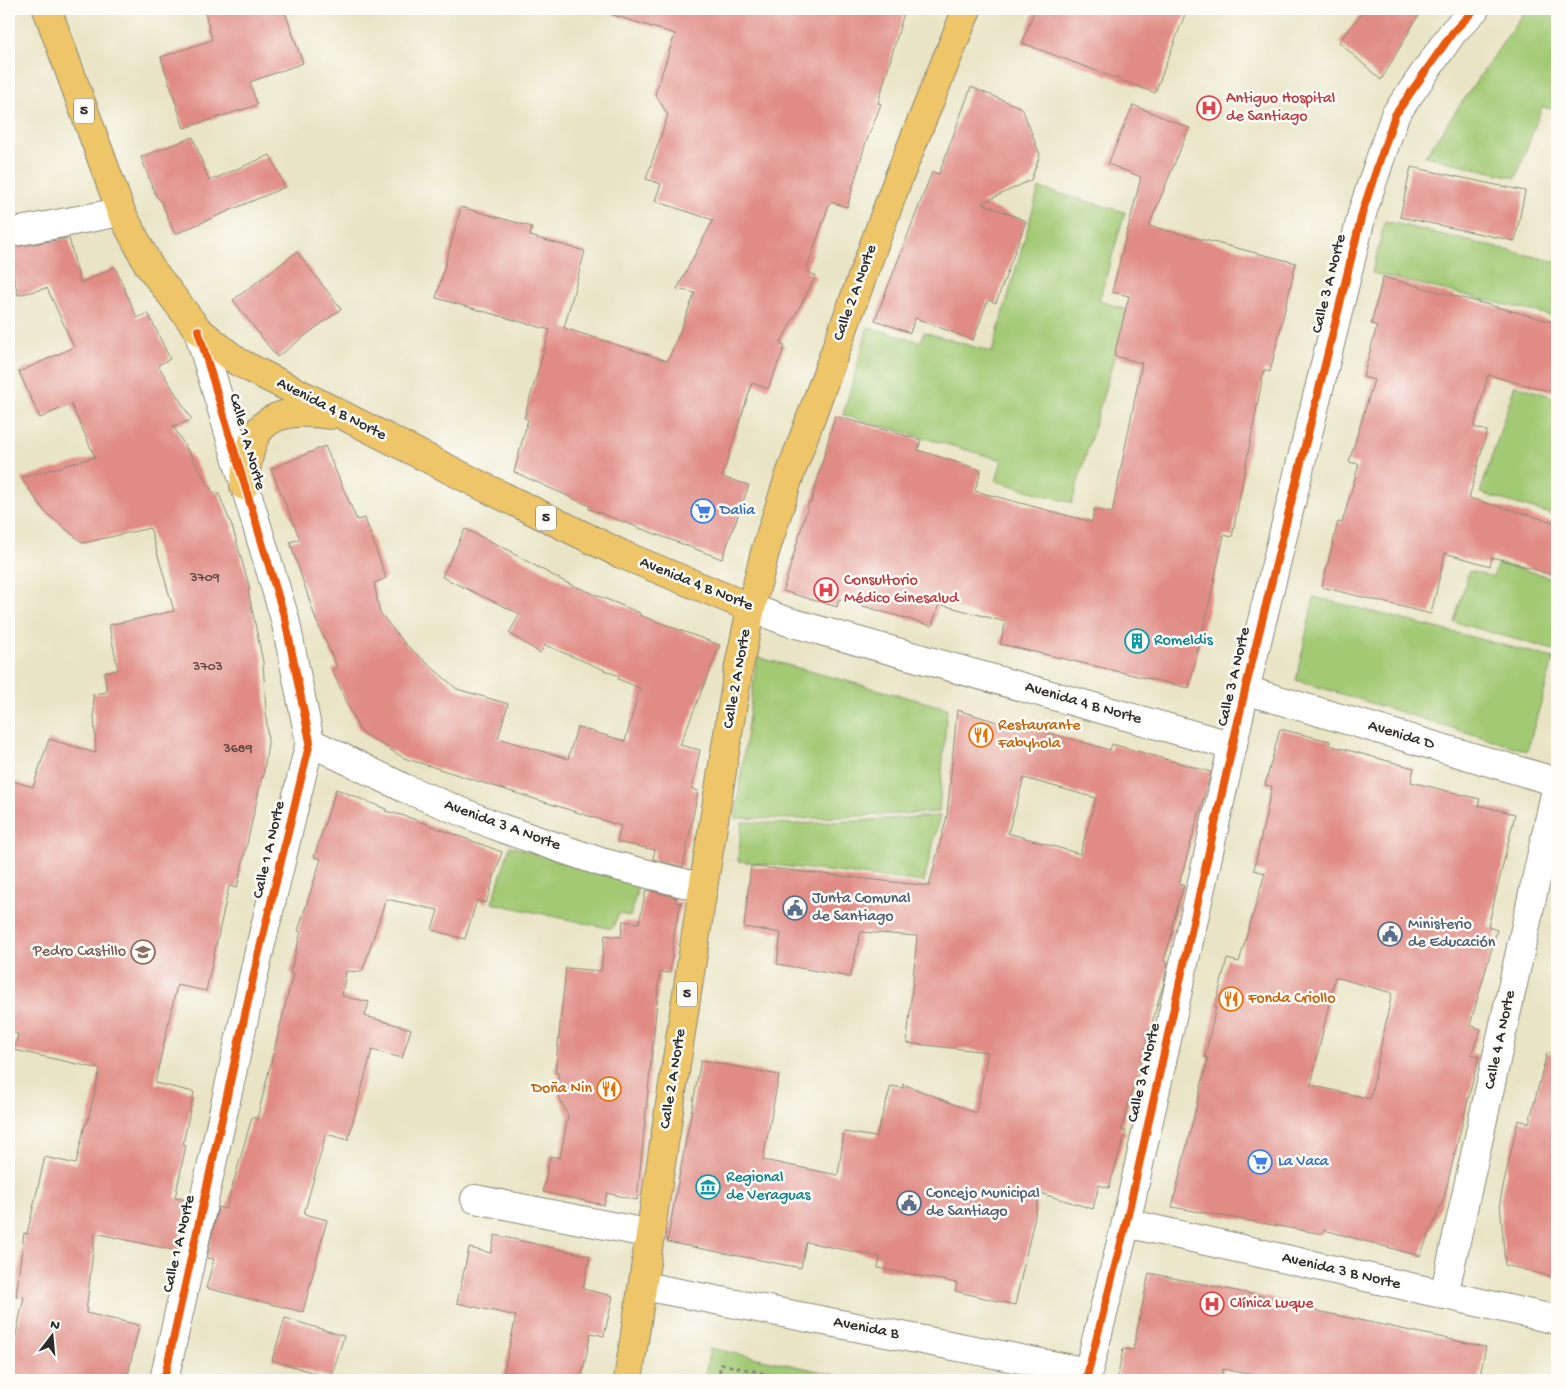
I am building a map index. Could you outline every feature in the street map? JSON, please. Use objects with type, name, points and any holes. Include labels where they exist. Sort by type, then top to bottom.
[{"type":"main road","name":"5","points":[[47,9],[121,212],[149,266],[198,330]]},
{"type":"main road","name":"Calle 2 A Norte","points":[[628,1380],[738,666],[751,608],[765,552],[794,461],[898,179],[967,9]]},
{"type":"main road","name":"Avenida 4 B Norte","points":[[198,330],[238,362],[471,481],[621,554],[751,608]]},
{"type":"main road","points":[[244,486],[255,436],[266,423],[284,414],[310,412],[347,418]]},
{"type":"street","name":"Calle 3 A Norte","points":[[1087,1376],[1126,1223],[1245,690],[1360,220],[1395,115],[1453,32],[1475,9]]},
{"type":"street","points":[[9,233],[121,212]]},
{"type":"street","name":"Calle 1 A Norte","points":[[164,1380],[256,966],[310,742],[285,619],[198,330]]},
{"type":"street","name":"Avenida 4 B Norte","points":[[751,608],[786,621],[1233,746]]},
{"type":"street","name":"Avenida D","points":[[1245,690],[1557,784]]},
{"type":"street","name":"Avenida 3 A Norte","points":[[310,742],[404,788],[501,828],[601,862],[703,888]]},
{"type":"street","name":"Calle 4 A Norte","points":[[1444,1295],[1557,784]]},
{"type":"street","points":[[475,1199],[651,1234]]},
{"type":"street","name":"Avenida 3 B Norte","points":[[1126,1223],[1557,1320]]},
{"type":"street","name":"Avenida B","points":[[642,1286],[1087,1376]]},
{"type":"path","points":[[718,1380],[721,1364],[795,1380]]},
{"type":"green space","points":[[1526,9],[1557,9],[1557,110],[1542,107],[1516,178],[1425,156]]},
{"type":"green space","points":[[1039,188],[1125,212],[1099,301],[1128,310],[1072,503],[996,481],[1002,460],[843,415],[868,327],[921,342],[924,332],[992,352]]},
{"type":"green space","points":[[1385,221],[1557,262],[1557,317],[1372,273]]},
{"type":"green space","points":[[1515,385],[1557,398],[1557,516],[1480,493]]},
{"type":"green space","points":[[1498,563],[1557,579],[1557,651],[1454,622],[1469,571],[1493,577]]},
{"type":"green space","points":[[1314,597],[1554,658],[1527,751],[1296,680]]},
{"type":"green space","points":[[757,657],[947,708],[939,812],[797,819],[735,818]]},
{"type":"green space","points":[[940,816],[924,882],[738,861],[742,822],[797,824]]},
{"type":"green space","points":[[510,846],[638,886],[630,917],[619,913],[612,929],[492,903]]},
{"type":"green space","points":[[710,1348],[861,1380],[704,1380]]},
{"type":"building","points":[[204,9],[284,9],[303,63],[250,82],[257,105],[184,128],[161,57],[212,40]]},
{"type":"building","points":[[614,9],[905,9],[878,103],[881,104],[865,145],[847,207],[830,202],[806,271],[816,276],[780,344],[785,346],[768,389],[752,383],[722,477],[749,485],[722,559],[589,509],[590,506],[514,472],[528,419],[524,418],[550,330],[436,298],[461,207],[532,227],[530,236],[585,251],[564,328],[668,361],[695,293],[677,289],[713,220],[655,201],[661,184],[646,179],[668,115],[655,94],[675,34],[613,15]]},
{"type":"building","points":[[1035,9],[1187,9],[1155,93],[1022,43]]},
{"type":"building","points":[[1365,9],[1422,9],[1381,80],[1339,42]]},
{"type":"building","points":[[971,87],[1022,108],[1040,155],[1031,180],[982,203],[1026,221],[996,303],[988,300],[973,340],[915,318],[910,333],[875,320],[932,172],[939,174]]},
{"type":"building","points":[[1133,105],[1189,128],[1149,226],[1296,263],[1270,372],[1264,370],[1232,537],[1224,535],[1189,688],[1000,644],[1006,622],[939,604],[932,626],[839,599],[837,607],[783,591],[809,502],[811,503],[835,416],[921,440],[918,450],[981,470],[975,491],[1092,522],[1094,509],[1112,513],[1142,363],[1114,356],[1129,296],[1112,292],[1141,177],[1108,164]]},
{"type":"building","points":[[193,137],[209,181],[270,155],[285,187],[175,234],[161,201],[156,196],[141,157]]},
{"type":"building","points":[[1411,167],[1525,191],[1515,241],[1400,217]]},
{"type":"building","points":[[69,238],[80,283],[115,267],[137,318],[148,313],[170,359],[158,365],[192,420],[173,426],[214,494],[218,492],[232,526],[250,589],[248,590],[263,662],[268,743],[263,778],[237,888],[229,886],[206,991],[177,985],[155,1083],[194,1092],[183,1144],[186,1145],[175,1198],[188,1200],[177,1251],[95,1233],[86,1313],[139,1325],[127,1380],[9,1380],[9,1367],[24,1297],[16,1296],[24,1233],[27,1234],[45,1157],[76,1164],[100,1069],[14,1050],[18,1034],[9,1033],[9,780],[33,787],[49,739],[96,753],[93,694],[107,692],[104,672],[118,670],[109,625],[174,611],[150,528],[83,543],[45,512],[21,478],[95,457],[71,404],[40,418],[19,372],[74,347],[47,288],[18,295],[9,256],[9,248]]},
{"type":"building","points":[[297,252],[341,309],[277,357],[233,300]]},
{"type":"building","points":[[1383,277],[1557,323],[1557,393],[1488,375],[1474,427],[1487,431],[1469,498],[1557,523],[1557,576],[1492,557],[1490,566],[1445,553],[1431,614],[1322,587],[1338,522],[1342,523],[1359,464],[1349,462],[1374,380],[1363,377],[1377,326],[1371,324]]},
{"type":"building","points":[[325,446],[357,520],[365,518],[386,578],[374,583],[380,613],[406,645],[457,689],[508,704],[498,738],[568,759],[577,727],[625,741],[640,688],[618,679],[619,676],[545,645],[540,653],[509,633],[520,614],[442,577],[465,529],[513,552],[565,582],[640,613],[639,615],[720,645],[680,745],[700,750],[692,789],[698,791],[683,867],[653,859],[655,850],[617,842],[621,826],[404,758],[359,729],[332,670],[337,667],[316,620],[290,542],[300,539],[271,469]]},
{"type":"building","points":[[957,710],[1017,728],[1018,724],[1110,750],[1112,744],[1211,772],[1179,884],[1184,885],[1164,961],[1168,962],[1164,982],[1121,1130],[1126,1131],[1109,1188],[1099,1185],[1093,1209],[1040,1193],[1015,1305],[955,1291],[957,1283],[878,1268],[880,1257],[806,1242],[801,1268],[667,1242],[701,1060],[779,1075],[763,1160],[838,1175],[844,1132],[876,1137],[891,1086],[903,1088],[903,1084],[976,1113],[988,1052],[907,1043],[917,936],[861,932],[850,977],[777,964],[781,933],[744,927],[751,866],[929,886],[947,816]],"holes":[[[1024,778],[1096,798],[1080,854],[1008,833]]]},
{"type":"building","points":[[1280,729],[1330,741],[1329,745],[1414,768],[1411,782],[1480,799],[1478,805],[1515,814],[1488,927],[1497,930],[1470,1025],[1481,1029],[1471,1054],[1479,1056],[1443,1201],[1420,1256],[1324,1230],[1323,1234],[1172,1207],[1208,1058],[1205,1057],[1227,959],[1239,962],[1265,873],[1254,870],[1272,786],[1265,785]],"holes":[[[1335,977],[1392,993],[1370,1099],[1311,1085]]]},
{"type":"building","points":[[336,789],[386,809],[385,811],[405,816],[502,852],[486,903],[477,900],[465,939],[432,930],[438,910],[386,899],[362,972],[346,971],[342,996],[369,1002],[365,1016],[411,1029],[402,1058],[372,1050],[348,1140],[326,1134],[304,1214],[327,1220],[303,1312],[206,1288],[214,1259],[207,1258],[218,1207],[226,1209],[252,1117],[257,1119],[293,974],[290,973],[301,932],[298,931],[321,859],[314,857]]},
{"type":"building","points":[[646,890],[676,897],[675,902],[681,903],[674,933],[670,973],[660,972],[637,1200],[607,1193],[604,1205],[543,1192],[550,1156],[560,1158],[568,1116],[558,1095],[558,1073],[555,1073],[566,968],[601,971],[605,935],[621,937],[623,921],[639,923]]},
{"type":"building","points":[[1547,1053],[1557,1054],[1557,1278],[1505,1265],[1500,1201],[1518,1120],[1529,1123]]},
{"type":"building","points":[[495,1235],[590,1256],[583,1289],[613,1296],[604,1336],[591,1333],[581,1380],[502,1380],[516,1316],[457,1303],[469,1248],[491,1253]]},
{"type":"building","points":[[1149,1273],[1290,1302],[1289,1305],[1486,1347],[1479,1380],[1276,1380],[1223,1369],[1221,1380],[1117,1380],[1123,1349],[1133,1350]]},
{"type":"building","points":[[285,1318],[344,1336],[331,1378],[272,1360]]},
{"type":"cycle path","points":[[1086,1380],[1126,1223],[1245,690],[1363,210],[1395,115],[1453,32],[1475,9]]},
{"type":"cycle path","points":[[164,1380],[258,956],[310,742],[285,619],[198,330]]},
{"type":"place","name":"Antiguo Hospital de Santiago","points":[[1209,108]]},
{"type":"place","name":"Dalia","points":[[703,511]]},
{"type":"place","name":"Consultorio Médico Ginesalud","points":[[826,590]]},
{"type":"place","name":"Romeldis","points":[[1137,641]]},
{"type":"place","name":"Restaurante Fabyhola","points":[[981,735]]},
{"type":"place","name":"Junta Comunal de Santiago","points":[[795,908]]},
{"type":"place","name":"Ministerio de Educación","points":[[1390,934]]},
{"type":"place","name":"Pedro Castillo","points":[[143,952]]},
{"type":"place","name":"Fonda Criollo","points":[[1231,999]]},
{"type":"place","name":"Doña Nin","points":[[609,1089]]},
{"type":"place","name":"La Vaca","points":[[1260,1162]]},
{"type":"place","name":"Regional de Veraguas","points":[[708,1187]]},
{"type":"place","name":"Concejo Municipal de Santiago","points":[[909,1203]]},
{"type":"place","name":"Clínica Luque","points":[[1212,1304]]}]
